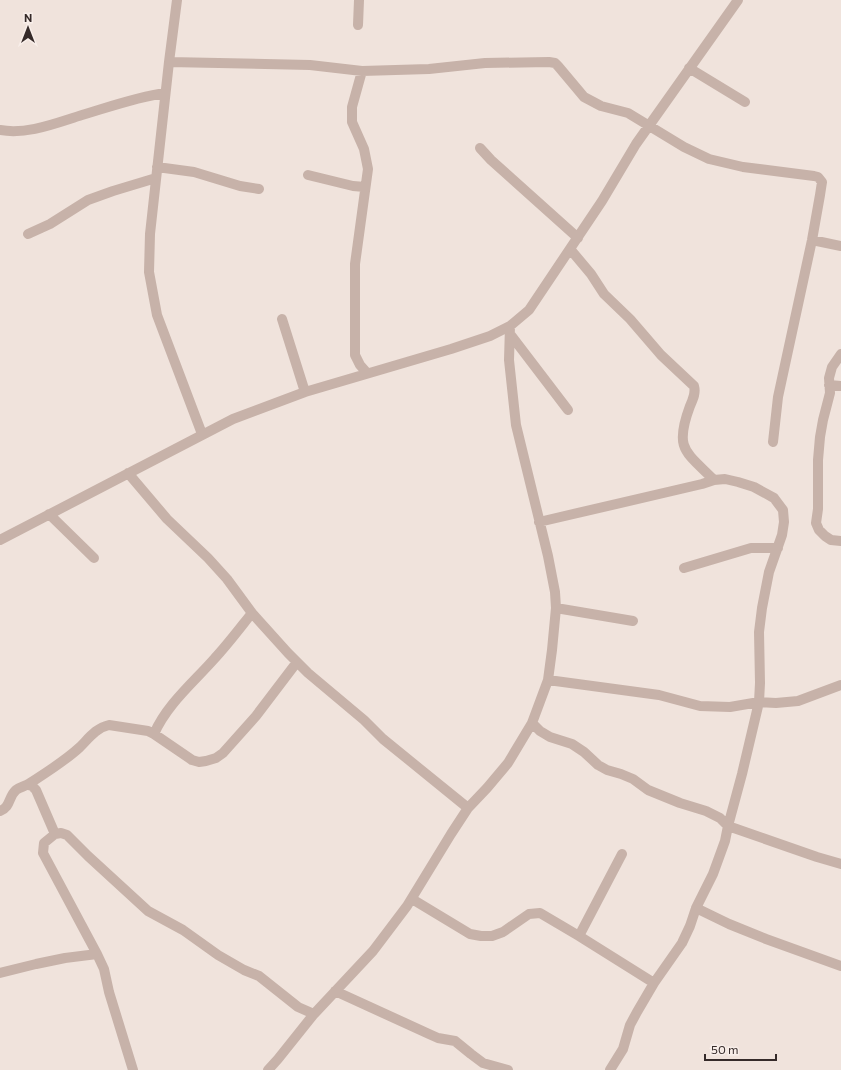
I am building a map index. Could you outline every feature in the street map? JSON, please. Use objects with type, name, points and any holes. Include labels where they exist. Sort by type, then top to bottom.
[{"type":"street","points":[[177,0],[157,166],[149,246],[149,272],[157,315],[202,434]]},
{"type":"street","points":[[358,25],[360,0]]},
{"type":"street","points":[[0,540],[232,419],[305,392],[510,330],[529,310],[578,238],[649,126],[738,0]]},
{"type":"street","points":[[169,62],[310,65],[362,71],[429,68],[485,63],[555,63],[584,97],[600,106],[628,113],[708,160],[743,167],[818,177],[822,182],[812,240],[778,397],[773,442]]},
{"type":"street","points":[[689,68],[745,102]]},
{"type":"street","points":[[362,71],[352,106],[352,122],[364,149],[368,169],[355,264],[355,355],[360,365],[367,373]]},
{"type":"street","points":[[0,130],[27,130],[48,126],[149,95],[166,93]]},
{"type":"street","points":[[480,148],[491,160],[578,238]]},
{"type":"street","points":[[157,166],[194,172],[240,186],[259,189]]},
{"type":"street","points":[[308,175],[353,186],[365,187]]},
{"type":"street","points":[[28,234],[50,224],[88,200],[156,178]]},
{"type":"street","points":[[812,240],[841,246]]},
{"type":"street","points":[[570,249],[591,274],[604,294],[630,319],[661,355],[694,386],[695,394],[684,422],[682,438],[683,447],[714,480]]},
{"type":"street","points":[[282,318],[305,392]]},
{"type":"street","points":[[510,330],[568,410]]},
{"type":"street","points":[[268,1070],[314,1014],[373,951],[412,899],[468,808],[488,788],[508,763],[532,723],[548,680],[556,608],[555,592],[516,425],[509,360],[510,330]]},
{"type":"street","points":[[841,354],[832,367],[829,378],[830,393],[820,437],[818,460],[818,509],[816,523],[819,530],[825,536],[831,540],[841,541]]},
{"type":"street","points":[[829,385],[841,386]]},
{"type":"street","points":[[128,473],[167,519],[208,558],[227,579],[252,613],[297,662],[364,720],[383,739],[468,808]]},
{"type":"street","points":[[539,522],[714,480],[725,479],[754,487],[774,498],[783,510],[784,522],[782,535],[769,572],[761,614],[759,632],[759,702],[725,841],[717,865],[696,908],[682,943],[654,983],[630,1025],[623,1049],[610,1070]]},
{"type":"street","points":[[49,514],[94,558]]},
{"type":"street","points":[[684,568],[751,548],[778,548]]},
{"type":"street","points":[[556,608],[633,621]]},
{"type":"street","points":[[154,734],[158,725],[181,694],[216,657],[252,613]]},
{"type":"street","points":[[0,811],[7,808],[16,790],[28,785],[55,767],[103,726],[116,725],[154,734],[192,760],[199,762],[216,758],[223,753],[256,716],[297,662]]},
{"type":"street","points":[[548,680],[659,695],[700,706],[730,707],[759,702],[776,703],[798,701],[841,684]]},
{"type":"street","points":[[532,723],[540,731],[550,737],[572,744],[584,752],[598,765],[607,770],[633,779],[648,790],[680,803],[706,811],[720,818],[728,826],[841,864]]},
{"type":"street","points":[[28,785],[32,786],[36,790],[55,834]]},
{"type":"street","points":[[133,1070],[109,992],[104,969],[43,853],[42,848],[44,843],[55,834],[61,833],[67,835],[148,911],[183,930],[218,955],[244,970],[259,976],[298,1007],[314,1014]]},
{"type":"street","points":[[579,936],[622,854]]},
{"type":"street","points":[[412,899],[470,934],[481,936],[492,936],[503,932],[530,914],[540,913],[654,983]]},
{"type":"street","points":[[696,908],[729,924],[766,939],[841,966]]},
{"type":"street","points":[[0,973],[58,959],[97,954]]},
{"type":"street","points":[[335,991],[438,1038],[455,1041],[483,1062],[508,1070]]}]
